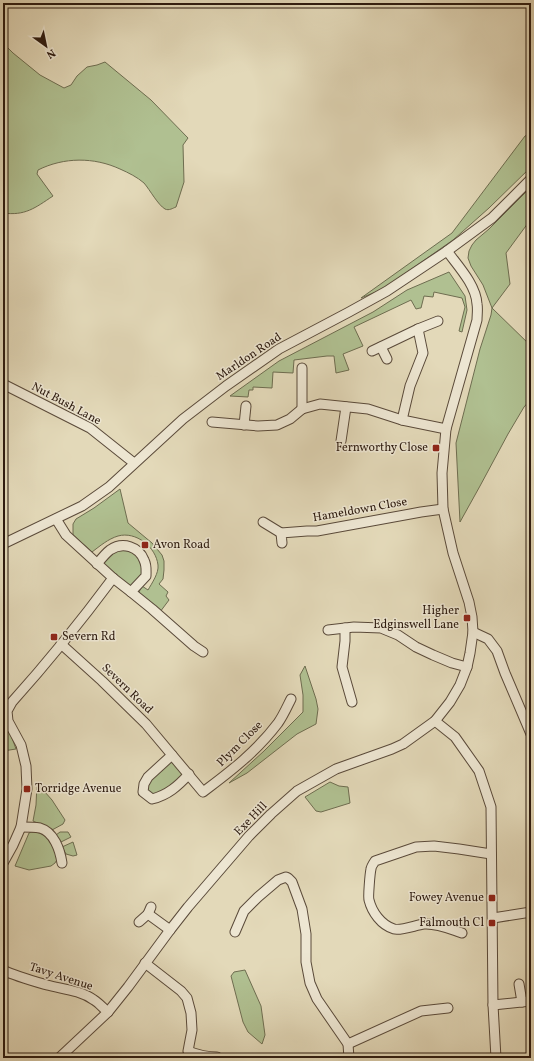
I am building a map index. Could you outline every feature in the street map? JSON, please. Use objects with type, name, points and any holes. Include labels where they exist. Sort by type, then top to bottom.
[{"type":"street","name":"Marldon Road","points":[[3,544],[82,506],[109,486],[183,419],[279,349],[375,298],[447,251],[492,218],[531,180]]},
{"type":"street","points":[[447,251],[464,273],[474,291],[477,304],[477,320],[446,429],[442,473],[443,509],[453,553],[469,602],[473,632],[488,639],[497,651],[531,734]]},
{"type":"street","points":[[372,351],[438,321]]},
{"type":"street","points":[[402,420],[410,386],[423,353],[418,329]]},
{"type":"street","points":[[381,347],[387,359]]},
{"type":"street","points":[[302,368],[302,409]]},
{"type":"street","name":"Nut Bush Lane","points":[[3,384],[90,428],[134,463]]},
{"type":"street","points":[[212,422],[277,426],[290,420],[302,409],[320,404],[368,409],[402,420],[446,429]]},
{"type":"street","points":[[244,425],[246,406]]},
{"type":"street","points":[[342,441],[346,407]]},
{"type":"street","name":"Hameldown Close","points":[[281,533],[307,530],[317,531],[443,509]]},
{"type":"street","points":[[56,519],[66,535],[97,564],[203,652]]},
{"type":"street","points":[[263,522],[281,533],[282,543]]},
{"type":"street","points":[[97,564],[110,550],[118,546],[125,545],[134,548],[144,559],[146,576],[131,592]]},
{"type":"street","points":[[3,863],[21,827],[27,789],[26,766],[21,745],[8,721],[5,711],[61,644],[113,578]]},
{"type":"street","points":[[328,630],[345,628],[381,628],[398,635],[416,647],[433,655],[452,663],[467,667]]},
{"type":"street","points":[[345,628],[342,667],[352,702]]},
{"type":"street","name":"Exe Hill","points":[[59,1058],[108,1012],[170,930],[249,836],[297,791],[336,769],[403,744],[435,721],[450,702],[460,685],[467,667],[473,632]]},
{"type":"street","name":"Severn Road","points":[[61,644],[146,724],[203,792]]},
{"type":"street","name":"Plym Close","points":[[203,792],[229,773],[260,745],[291,705]]},
{"type":"street","points":[[435,721],[454,737],[479,771],[491,807],[493,1006],[496,1058]]},
{"type":"street","points":[[172,754],[148,777],[144,784],[143,792],[152,799],[162,797],[180,784],[189,774]]},
{"type":"street","points":[[21,827],[41,828],[47,832],[58,845],[62,863]]},
{"type":"street","points":[[462,933],[445,926],[430,924],[395,929],[379,920],[374,913],[368,898],[371,869],[375,861],[416,847],[434,846],[491,854]]},
{"type":"street","points":[[235,932],[244,911],[258,897],[278,880],[286,876],[292,882],[302,909],[306,934],[306,962],[310,983],[317,999],[348,1044],[349,1058]]},
{"type":"street","points":[[139,922],[149,911],[170,930]]},
{"type":"street","points":[[492,918],[531,912]]},
{"type":"street","points":[[145,963],[181,991],[187,998],[191,1013],[192,1030],[188,1051],[197,1055],[217,1057]]},
{"type":"street","name":"Tavy Avenue","points":[[3,970],[47,985],[77,992],[93,999],[108,1012]]},
{"type":"street","points":[[493,1006],[527,1001],[519,984]]},
{"type":"street","points":[[348,1044],[421,1011],[448,1008]]},
{"type":"green space","points":[[3,43],[40,75],[64,88],[71,85],[77,76],[87,67],[105,62],[151,100],[188,138],[183,145],[184,182],[176,207],[166,210],[157,201],[144,183],[127,172],[100,162],[79,160],[58,163],[38,170],[37,174],[53,196],[30,210],[11,214],[3,213]]},
{"type":"green space","points":[[531,133],[531,167],[489,208],[453,240],[383,289],[361,298],[452,233],[525,136]]},
{"type":"green space","points":[[531,187],[531,219],[506,253],[510,284],[492,308],[483,285],[471,266],[468,258],[469,251],[476,240]]},
{"type":"green space","points":[[449,272],[465,296],[467,310],[462,332],[459,331],[465,307],[462,298],[434,292],[433,297],[424,296],[421,308],[416,309],[411,300],[354,327],[363,346],[343,354],[349,370],[336,373],[334,356],[294,360],[293,373],[273,372],[272,388],[253,387],[253,390],[249,390],[248,397],[230,396],[279,361],[373,312],[407,290]]},
{"type":"green space","points":[[492,308],[531,346],[531,399],[524,407],[508,434],[460,522],[456,443]]},
{"type":"green space","points":[[120,489],[128,523],[152,543],[162,555],[164,561],[163,579],[159,584],[168,592],[166,596],[169,600],[160,612],[141,596],[139,592],[142,586],[148,590],[155,578],[158,568],[153,552],[144,542],[132,536],[118,536],[107,541],[92,552],[73,535],[73,524],[76,519]]},
{"type":"green space","points":[[134,548],[146,567],[131,592],[97,564],[110,550]]},
{"type":"green space","points":[[305,666],[318,709],[316,724],[297,734],[247,773],[229,783],[303,712],[303,695],[300,675]]},
{"type":"green space","points":[[3,723],[11,735],[16,749],[3,751]]},
{"type":"green space","points":[[172,755],[189,774],[152,799],[144,784]]},
{"type":"green space","points":[[330,782],[339,786],[348,787],[350,803],[321,812],[316,811],[305,797]]},
{"type":"green space","points":[[37,783],[52,800],[65,820],[63,824],[52,830],[33,821],[36,805]]},
{"type":"green space","points":[[37,832],[45,836],[51,844],[58,858],[51,866],[29,870],[15,866],[29,833]]},
{"type":"green space","points":[[60,832],[68,832],[71,837],[61,842],[56,835]]},
{"type":"green space","points":[[73,842],[77,855],[73,856],[66,854],[62,847]]},
{"type":"green space","points":[[245,970],[261,1006],[265,1035],[262,1044],[248,1032],[243,1022],[231,976],[234,972]]},
{"type":"place","name":"Fernworthy Close","points":[[436,448]]},
{"type":"place","name":"Avon Road","points":[[145,545]]},
{"type":"place","name":"Higher Edginswell Lane","points":[[467,618]]},
{"type":"place","name":"Severn Rd","points":[[54,637]]},
{"type":"place","name":"Torridge Avenue","points":[[27,789]]},
{"type":"place","name":"Fowey Avenue","points":[[492,898]]},
{"type":"place","name":"Falmouth Cl","points":[[492,923]]}]
